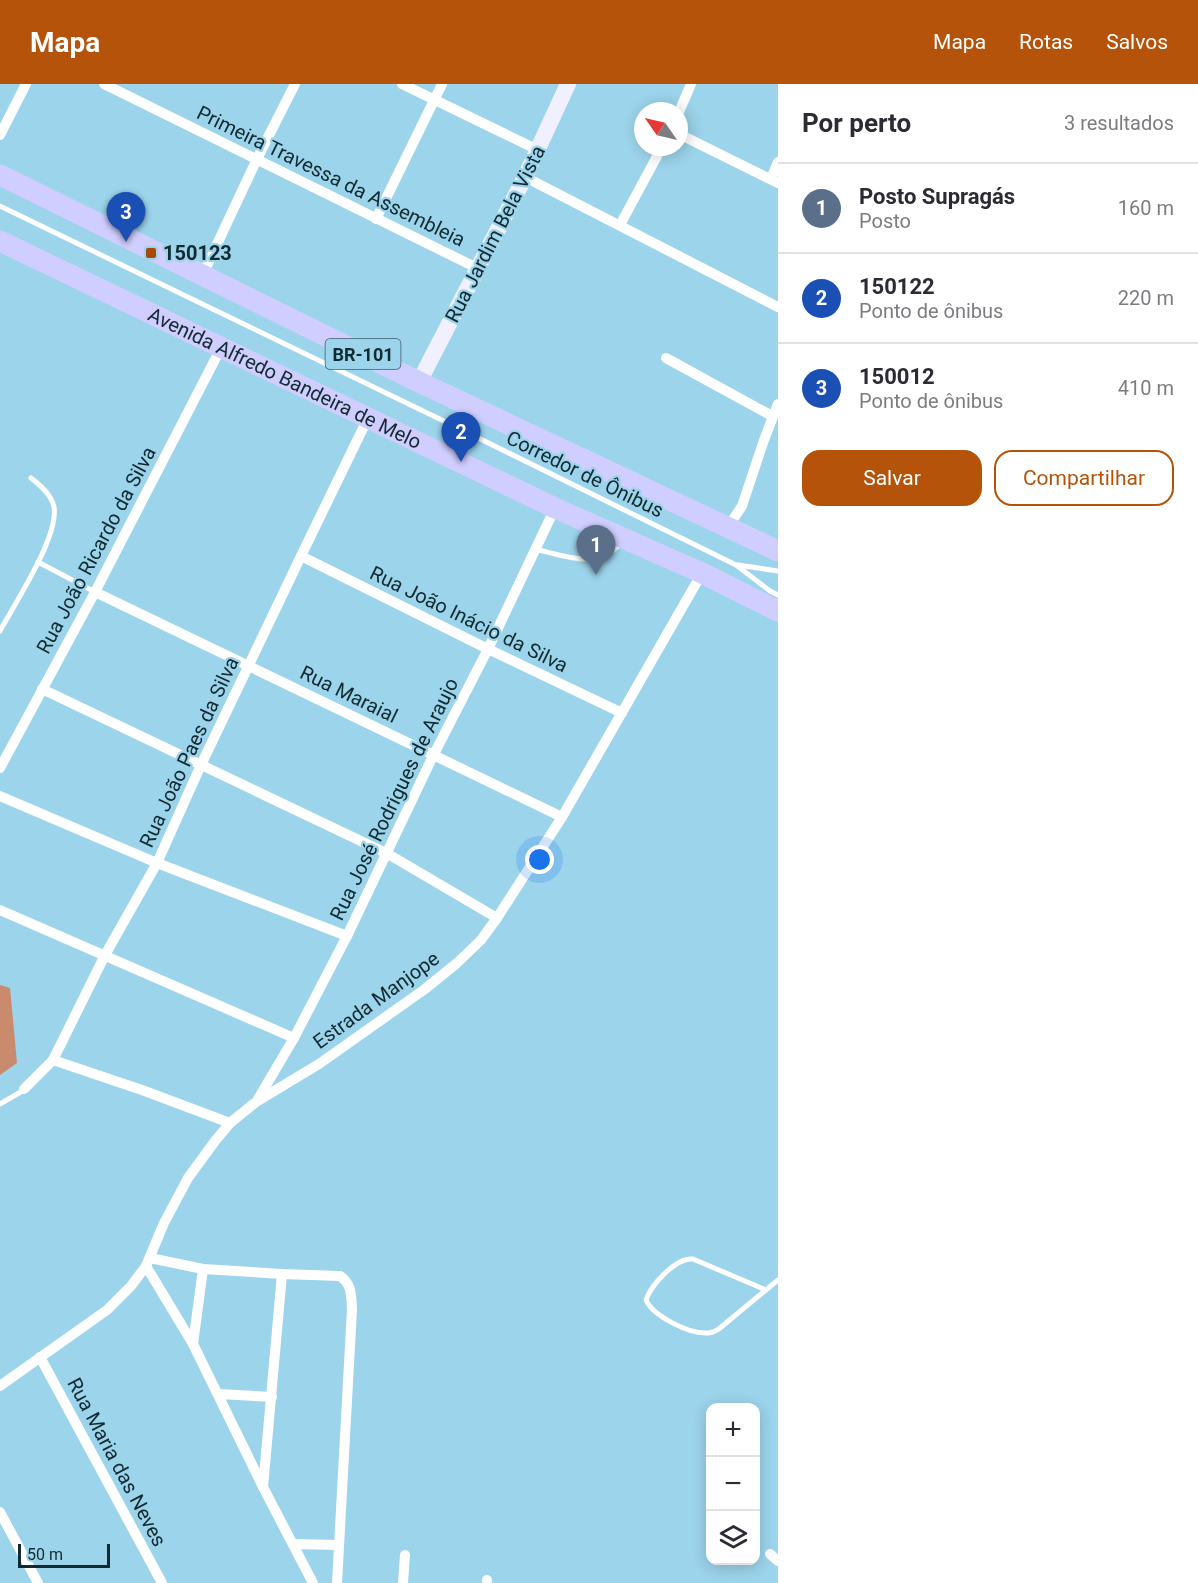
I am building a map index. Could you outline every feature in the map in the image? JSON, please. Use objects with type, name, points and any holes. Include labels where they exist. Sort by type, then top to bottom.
[{"type":"highway","name":"BR-101","points":[[0,175],[419,382],[778,551]]},
{"type":"highway","name":"Avenida Alfredo Bandeira de Melo","points":[[0,241],[555,508],[702,573]]},
{"type":"highway","name":"BR-101","points":[[702,573],[778,611]]},
{"type":"main road","name":"Rua Jardim Bela Vista","points":[[419,382],[525,177],[568,84]]},
{"type":"street","points":[[0,135],[26,84]]},
{"type":"street","name":"Primeira Travessa da Assembleia","points":[[104,84],[477,268]]},
{"type":"street","points":[[203,274],[295,84]]},
{"type":"street","points":[[402,84],[538,150]]},
{"type":"street","points":[[376,219],[442,84]]},
{"type":"street","points":[[683,102],[691,84]]},
{"type":"street","points":[[688,138],[774,181],[778,162]]},
{"type":"street","points":[[620,225],[657,156]]},
{"type":"street","points":[[525,177],[778,307]]},
{"type":"street","name":"Rua João Ricardo da Silva","points":[[0,768],[95,592],[221,348]]},
{"type":"street","points":[[666,358],[772,416]]},
{"type":"street","points":[[728,526],[742,506],[778,404]]},
{"type":"street","name":"Rua João Paes da Silva","points":[[24,1089],[53,1060],[105,956],[157,863],[201,765],[368,418]]},
{"type":"street","name":"Rua José Rodrigues de Araujo","points":[[256,1102],[294,1038],[347,936],[555,508]]},
{"type":"street","name":"Rua João Inácio da Silva","points":[[301,556],[622,713]]},
{"type":"street","name":"Estrada Manjope","points":[[0,1386],[106,1310],[131,1286],[148,1262],[164,1223],[188,1178],[230,1123],[256,1102],[319,1064],[425,989],[481,940],[562,817],[702,573]]},
{"type":"street","name":"Rua Maraial","points":[[95,592],[562,817]]},
{"type":"street","points":[[42,690],[388,854],[497,918]]},
{"type":"street","points":[[0,795],[157,863],[347,936]]},
{"type":"street","points":[[0,910],[294,1038]]},
{"type":"street","points":[[53,1060],[230,1123]]},
{"type":"street","points":[[148,1262],[203,1269],[340,1276],[350,1285],[352,1309],[337,1583]]},
{"type":"street","points":[[148,1262],[194,1344],[263,1487],[313,1583]]},
{"type":"street","points":[[194,1344],[203,1269]]},
{"type":"street","points":[[263,1487],[282,1274]]},
{"type":"street","name":"Rua Maria das Neves","points":[[40,1357],[162,1583]]},
{"type":"street","points":[[218,1394],[272,1397]]},
{"type":"street","points":[[0,1512],[38,1583]]},
{"type":"street","points":[[293,1544],[339,1545]]},
{"type":"street","points":[[403,1583],[405,1555]]},
{"type":"lane","name":"Corredor de Ônibus","points":[[0,206],[736,565],[778,595]]},
{"type":"lane","points":[[0,631],[38,562],[50,537],[54,519],[54,505],[50,496],[31,478]]},
{"type":"lane","points":[[535,549],[572,557],[597,559],[628,540]]},
{"type":"lane","points":[[38,562],[95,592]]},
{"type":"lane","name":"Corredor de Ônibus","points":[[736,565],[778,571]]},
{"type":"lane","points":[[0,1104],[24,1089]]},
{"type":"lane","points":[[766,1290],[687,1258],[665,1273],[651,1289],[646,1300],[651,1309],[660,1316],[687,1329],[710,1333],[720,1328],[766,1290],[778,1280]]},
{"type":"shaded area","points":[[0,985],[10,988],[17,1063],[0,1075]]},
{"type":"place","name":"150012","points":[[126,242]]},
{"type":"place","name":"150123","points":[[151,253]]},
{"type":"place","name":"150122","points":[[461,462]]},
{"type":"place","name":"Posto Supragás","points":[[596,575]]}]
